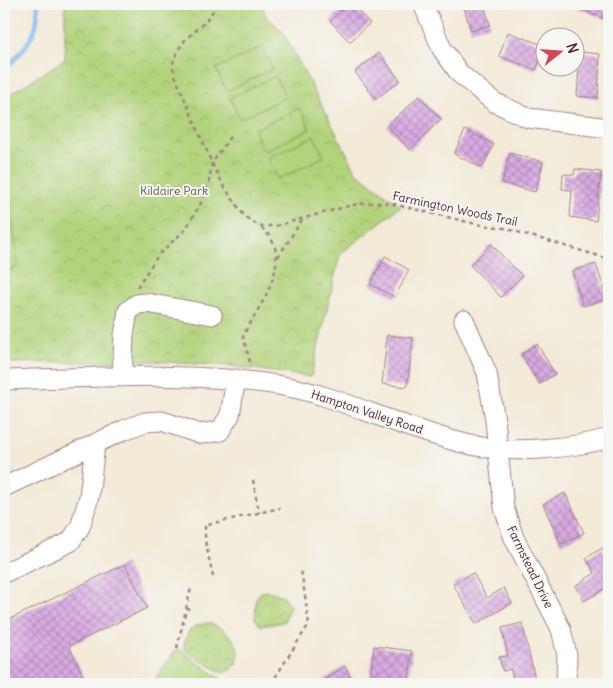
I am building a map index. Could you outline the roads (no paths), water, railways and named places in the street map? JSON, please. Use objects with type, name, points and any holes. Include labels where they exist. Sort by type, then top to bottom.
[{"type":"street","points":[[423,4],[442,49],[460,74],[494,102],[528,118],[609,128]]},
{"type":"street","points":[[122,377],[124,335],[128,311],[137,304],[212,315]]},
{"type":"street","name":"Farmstead Drive","points":[[464,320],[487,373],[495,420],[504,508],[514,538],[561,629],[567,655],[566,684]]},
{"type":"street","name":"Hampton Valley Road","points":[[4,380],[122,377],[236,379],[285,386],[329,398],[416,429],[472,445],[497,448],[544,448],[587,444],[609,438]]},
{"type":"street","points":[[4,488],[124,430],[145,422],[162,421],[200,434],[220,431],[230,415],[236,379]]},
{"type":"street","points":[[4,573],[70,542],[80,528],[89,497],[95,445]]},
{"type":"waterway","points":[[4,70],[30,40],[37,22],[38,4]]},
{"type":"park label","name":"Kildaire Park","points":[[174,191]]}]
